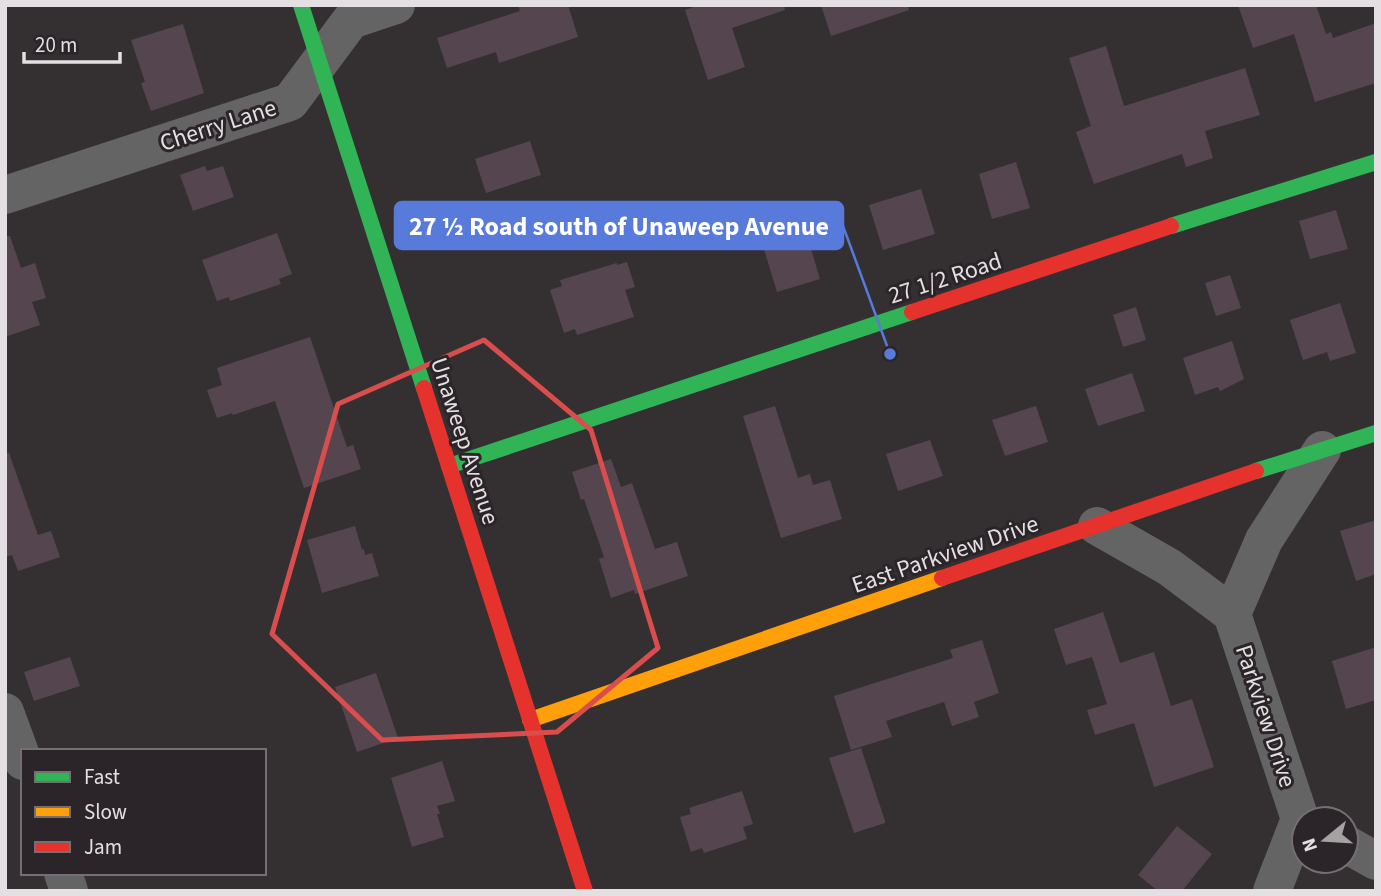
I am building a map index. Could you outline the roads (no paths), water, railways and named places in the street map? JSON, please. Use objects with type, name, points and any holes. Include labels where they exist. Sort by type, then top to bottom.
[{"type":"street","name":"Unaweep Avenue","points":[[300,5],[585,891]]},
{"type":"street","name":"Cherry Lane","points":[[5,195],[289,102],[351,20],[396,5]]},
{"type":"street","name":"27 1/2 Road","points":[[449,466],[1201,216],[1376,162]]},
{"type":"street","name":"East Parkview Drive","points":[[530,720],[1376,433]]},
{"type":"street","name":"Parkview Drive","points":[[1232,614],[1264,540],[1322,450]]},
{"type":"street","name":"Parkview Drive","points":[[1097,526],[1169,567],[1232,614],[1297,805]]},
{"type":"street","points":[[5,712],[21,756]]},
{"type":"street","name":"Parkview Drive","points":[[1272,891],[1290,848]]},
{"type":"street","points":[[1360,852],[1376,861]]},
{"type":"place","name":"27 ½ Road south of Unaweep Avenue","points":[[890,354]]}]
